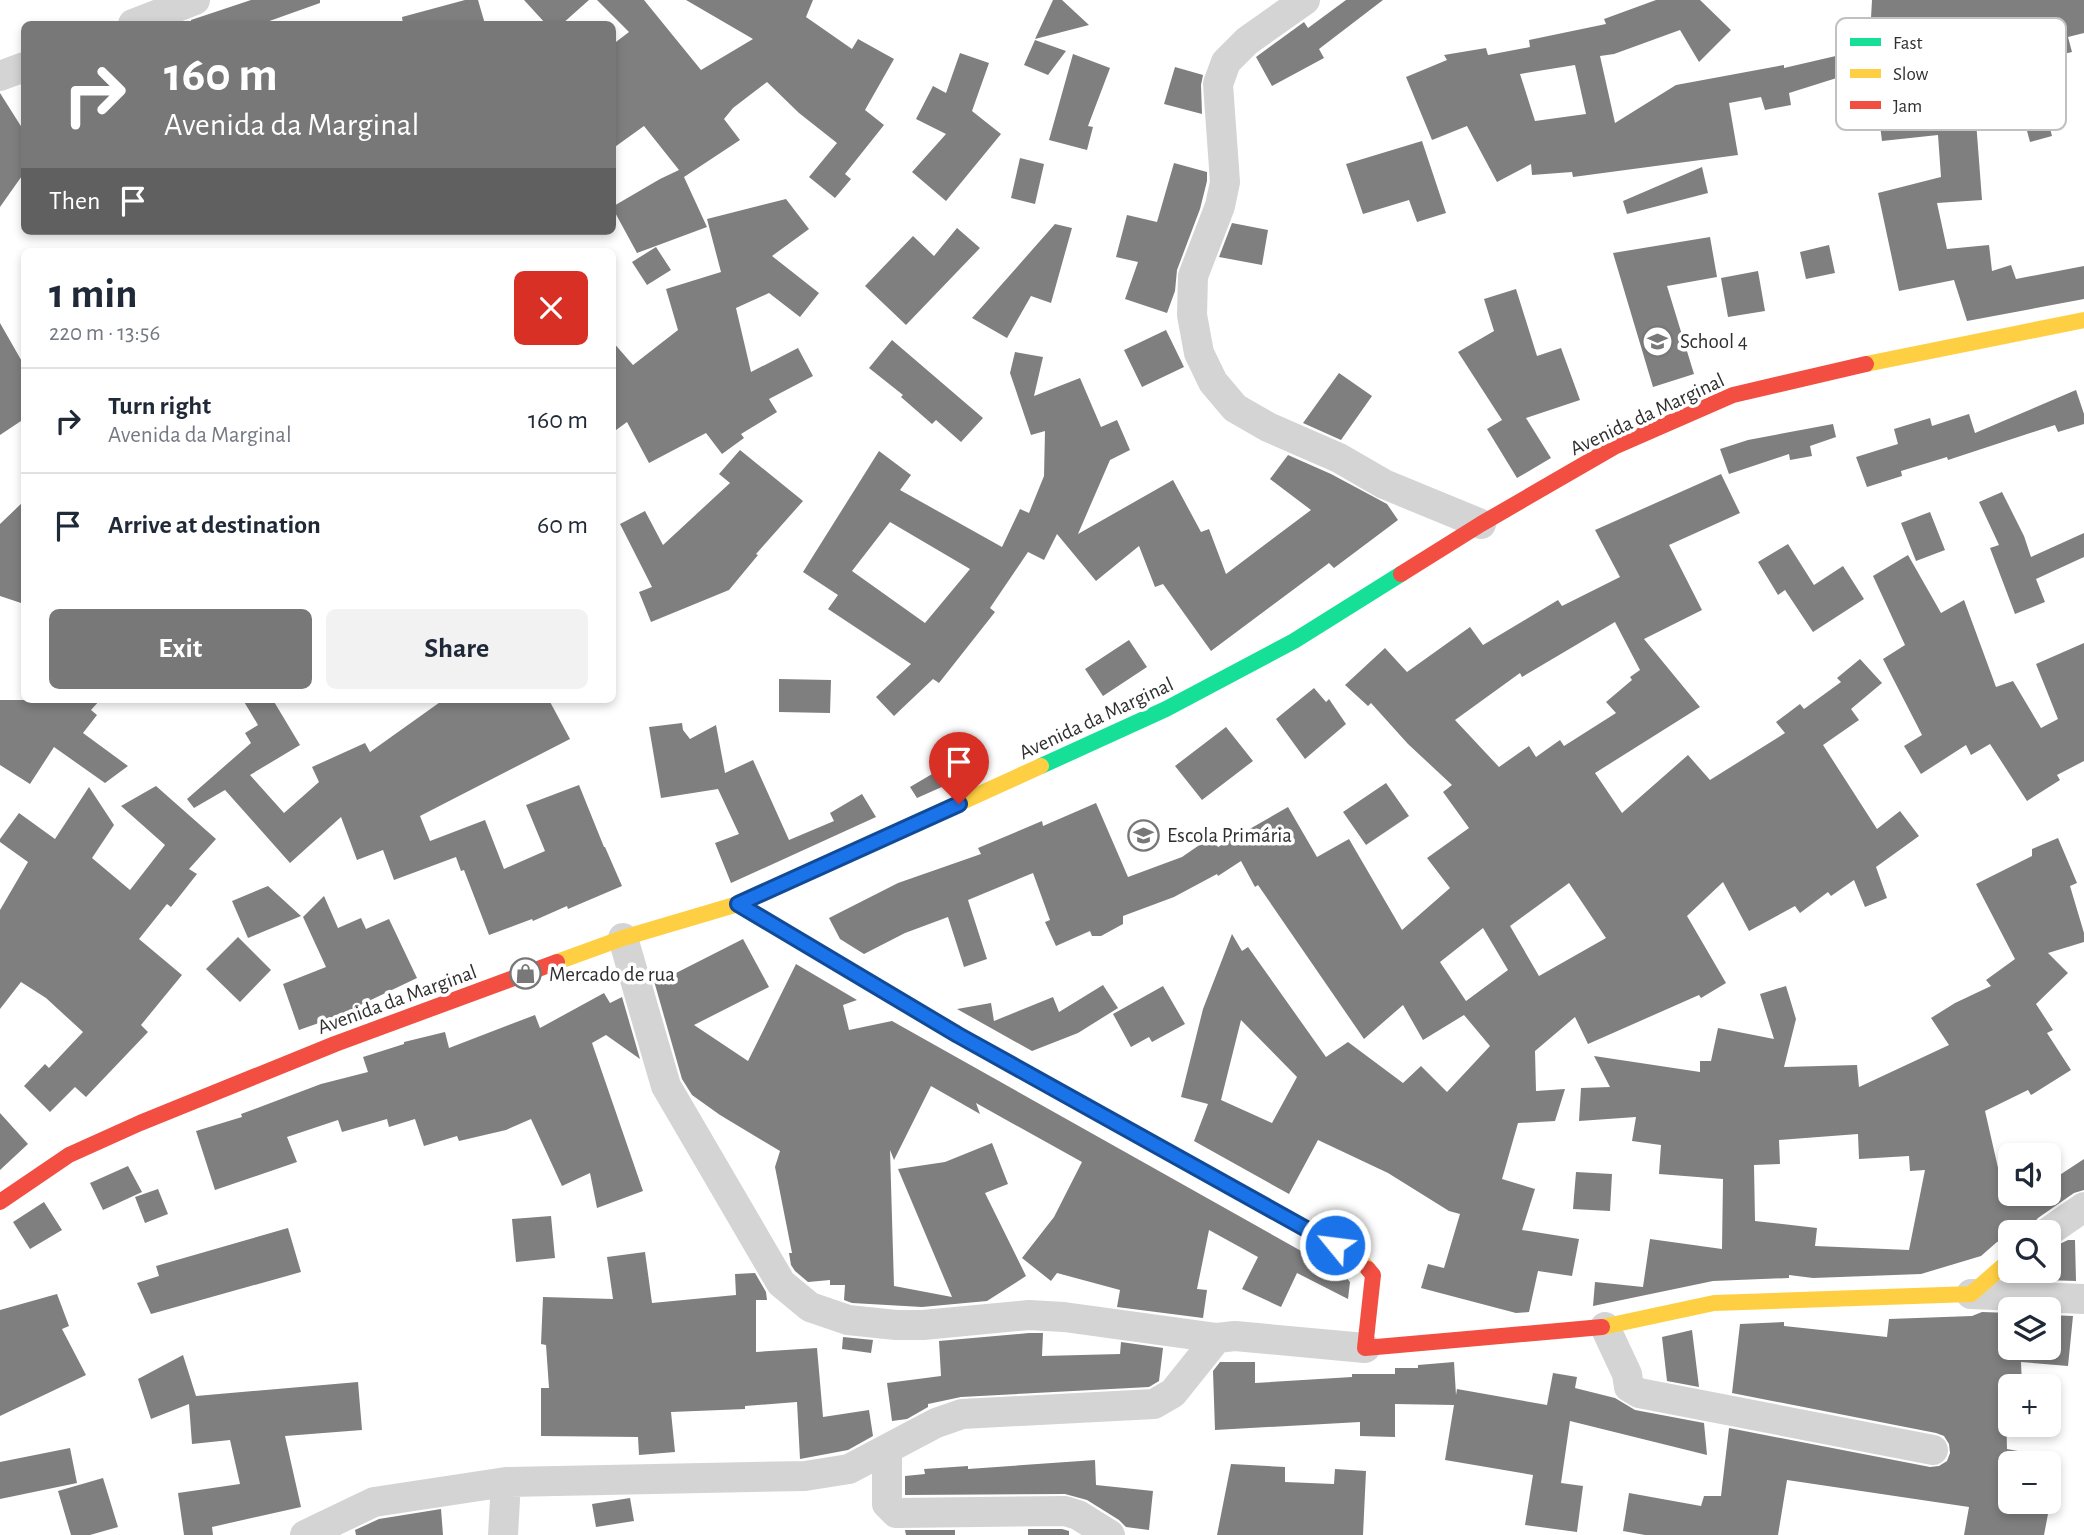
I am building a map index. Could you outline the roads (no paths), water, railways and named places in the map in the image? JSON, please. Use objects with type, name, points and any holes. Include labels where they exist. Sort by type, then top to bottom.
[{"type":"street","points":[[141,21],[195,0]]},
{"type":"street","points":[[1305,0],[1247,41],[1226,62],[1218,84],[1225,182],[1220,206],[1193,276],[1192,315],[1199,353],[1213,382],[1235,408],[1268,427],[1339,458],[1384,485],[1481,524]]},
{"type":"street","points":[[0,76],[21,68]]},
{"type":"street","name":"Avenida da Marginal","points":[[0,1202],[69,1155],[141,1123],[335,1044],[623,938],[738,904],[1166,709],[1294,641],[1481,524],[1614,447],[1734,395],[1901,356],[2084,320]]},
{"type":"street","points":[[738,904],[958,1035],[1358,1258],[1373,1275],[1365,1348]]},
{"type":"street","points":[[623,938],[666,1086],[781,1283],[810,1307],[848,1320],[923,1325],[1029,1314],[1217,1338],[1235,1336],[1365,1348],[1605,1327],[1714,1303],[1971,1294],[2084,1299]]},
{"type":"street","points":[[2061,1223],[2084,1207]]},
{"type":"street","points":[[1971,1294],[1998,1270]]},
{"type":"street","points":[[1605,1327],[1627,1374],[1629,1387],[1639,1393],[1933,1450]]},
{"type":"street","points":[[305,1535],[374,1502],[506,1482],[805,1476],[849,1469],[936,1423],[962,1414],[1154,1404],[1173,1393],[1217,1338]]},
{"type":"street","points":[[887,1449],[887,1504],[897,1513],[1065,1511],[1078,1514],[1110,1535]]},
{"type":"street","points":[[503,1535],[506,1482]]},
{"type":"place","name":"School 4","points":[[1657,341]]},
{"type":"place","name":"Escola Primária","points":[[1144,835]]},
{"type":"place","name":"Mercado de rua","points":[[526,974]]}]
